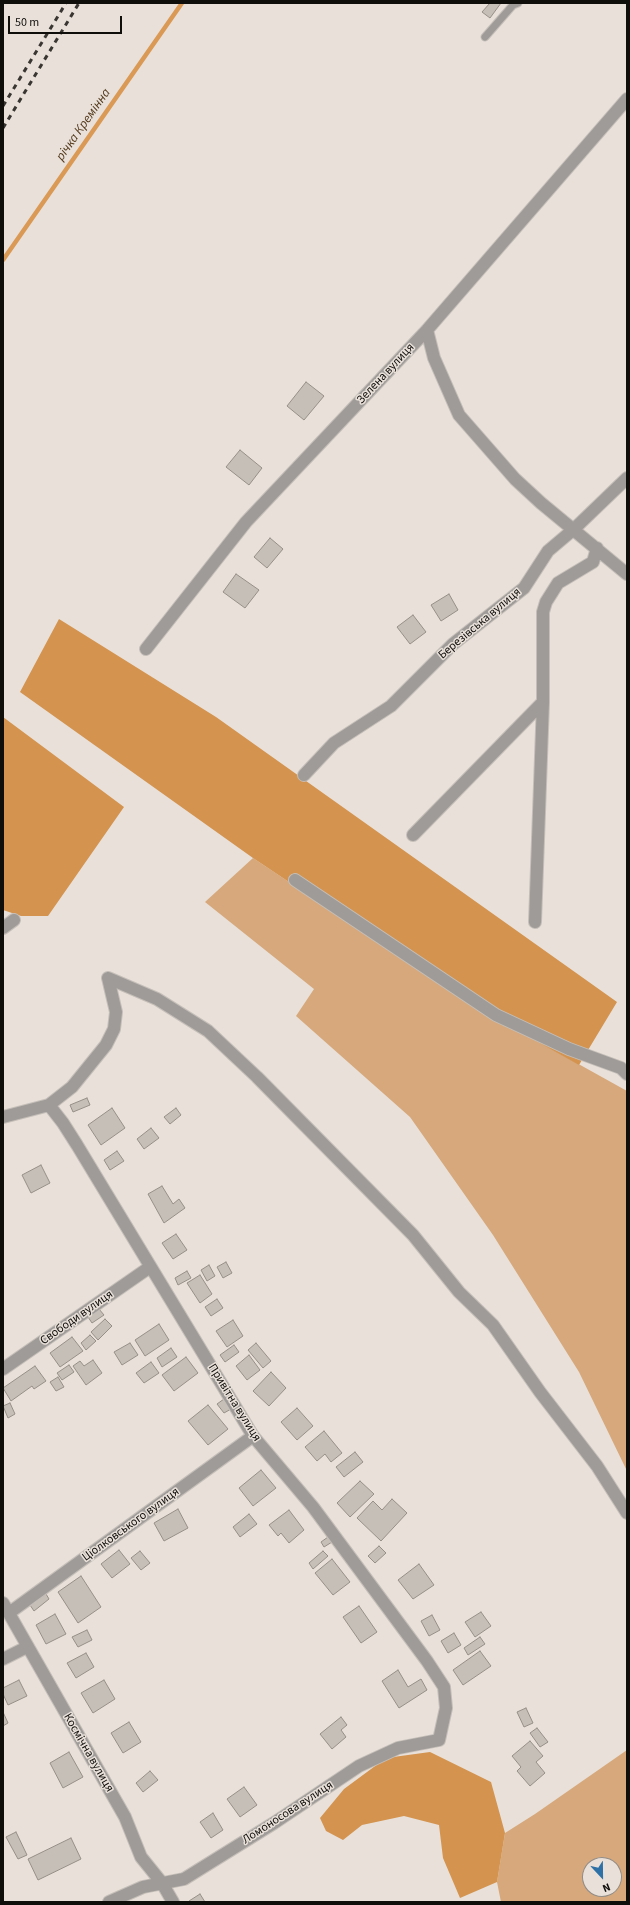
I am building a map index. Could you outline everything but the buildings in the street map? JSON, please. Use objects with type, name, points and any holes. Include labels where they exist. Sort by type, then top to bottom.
[{"type":"street","name":"Зелена вулиця","points":[[146,649],[246,522],[427,330],[627,99]]},
{"type":"street","points":[[427,330],[434,358],[459,415],[516,479],[541,503],[627,574]]},
{"type":"street","name":"Березівська вулиця","points":[[304,775],[334,743],[391,706],[453,644],[524,588],[548,551],[574,529],[627,478]]},
{"type":"street","points":[[535,922],[543,702],[542,612],[546,602],[558,583],[593,562],[597,548]]},
{"type":"street","points":[[413,835],[543,702]]},
{"type":"street","points":[[295,880],[496,1015],[569,1049],[621,1068],[627,1074]]},
{"type":"street","points":[[3,928],[14,920]]},
{"type":"street","points":[[3,1116],[48,1105],[72,1087],[106,1045],[114,1029],[116,1012],[108,978],[157,999],[208,1031],[257,1077],[413,1235],[459,1292],[493,1325],[540,1392],[597,1466],[627,1513]]},
{"type":"street","name":"Привітна вулиця","points":[[48,1105],[63,1123],[253,1436],[313,1507],[427,1660],[444,1686],[446,1708]]},
{"type":"street","name":"Свободи вулиця","points":[[3,1369],[150,1267]]},
{"type":"street","name":"Ціолковського вулиця","points":[[6,1608],[253,1436]]},
{"type":"street","name":"Космічна вулиця","points":[[6,1608],[26,1647],[125,1817],[141,1857],[162,1883],[173,1902]]},
{"type":"street","points":[[3,1659],[26,1647]]},
{"type":"street","name":"Ломоносова вулиця","points":[[109,1902],[143,1887],[184,1879],[274,1823],[360,1766],[398,1748],[439,1740],[446,1708]]},
{"type":"lane","points":[[485,37],[513,5],[518,3]]},
{"type":"shaded area","points":[[59,619],[216,717],[617,1002],[579,1065],[476,1007],[253,858],[20,692]]},
{"type":"shaded area","points":[[3,717],[124,807],[48,916],[21,916],[3,910]]},
{"type":"shaded area","points":[[253,858],[476,1007],[627,1091],[627,1471],[579,1372],[493,1235],[410,1117],[296,1016],[314,989],[205,902]]},
{"type":"shaded area","points":[[627,1750],[627,1902],[501,1902],[497,1882],[505,1833]]},
{"type":"shaded area","points":[[430,1752],[491,1782],[505,1833],[497,1882],[460,1898],[443,1858],[439,1825],[404,1816],[362,1825],[343,1840],[326,1831],[320,1818],[344,1789],[386,1758]]},
{"type":"waterway","name":"річка Кремінна","points":[[3,260],[182,3]]},
{"type":"railway","points":[[3,106],[66,3]]},
{"type":"railway","points":[[3,128],[79,3]]}]
